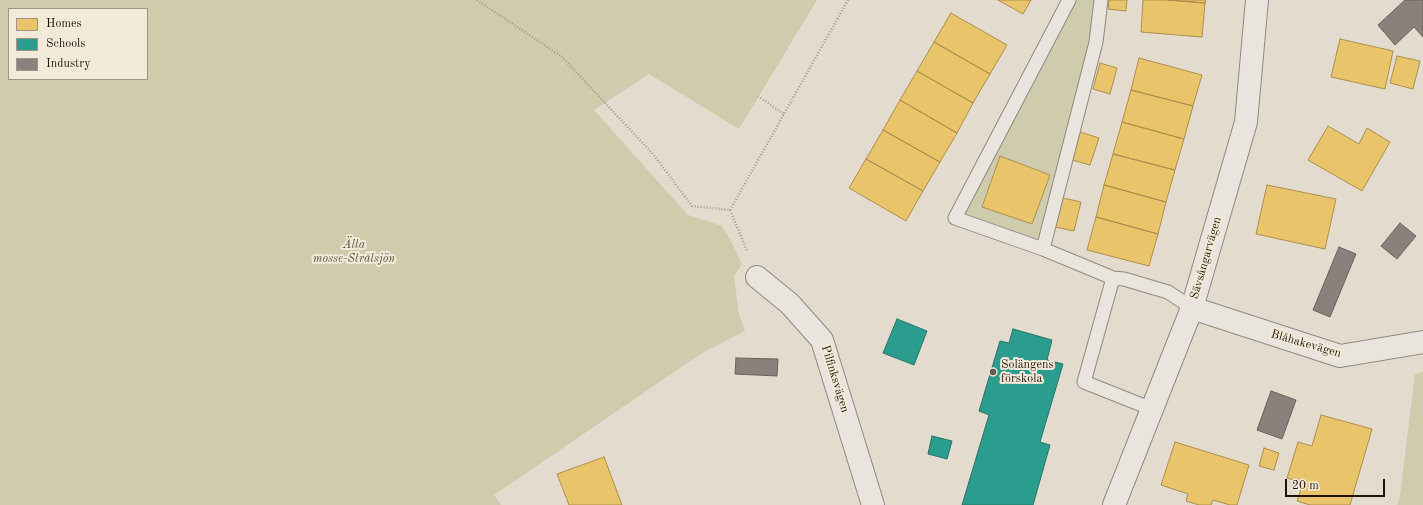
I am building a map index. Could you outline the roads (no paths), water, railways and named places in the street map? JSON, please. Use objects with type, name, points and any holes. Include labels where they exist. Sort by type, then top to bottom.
[{"type":"street","name":"Sävsångarvägen","points":[[1114,505],[1192,308],[1246,122],[1257,0]]},
{"type":"street","name":"Pilfinksvägen","points":[[757,277],[790,304],[822,340],[873,505]]},
{"type":"street","name":"Blåhakevägen","points":[[1192,308],[1340,356],[1423,342]]},
{"type":"lane","points":[[1070,0],[955,218],[1043,249],[1112,278],[1124,278],[1168,292],[1192,308]]},
{"type":"lane","points":[[1043,249],[1096,42],[1101,0]]},
{"type":"lane","points":[[1112,278],[1084,382],[1152,409]]},
{"type":"place","name":"Solängens förskola","points":[[993,372]]},
{"type":"park label","name":"Älta mosse-Strålsjön","points":[[354,252]]}]
